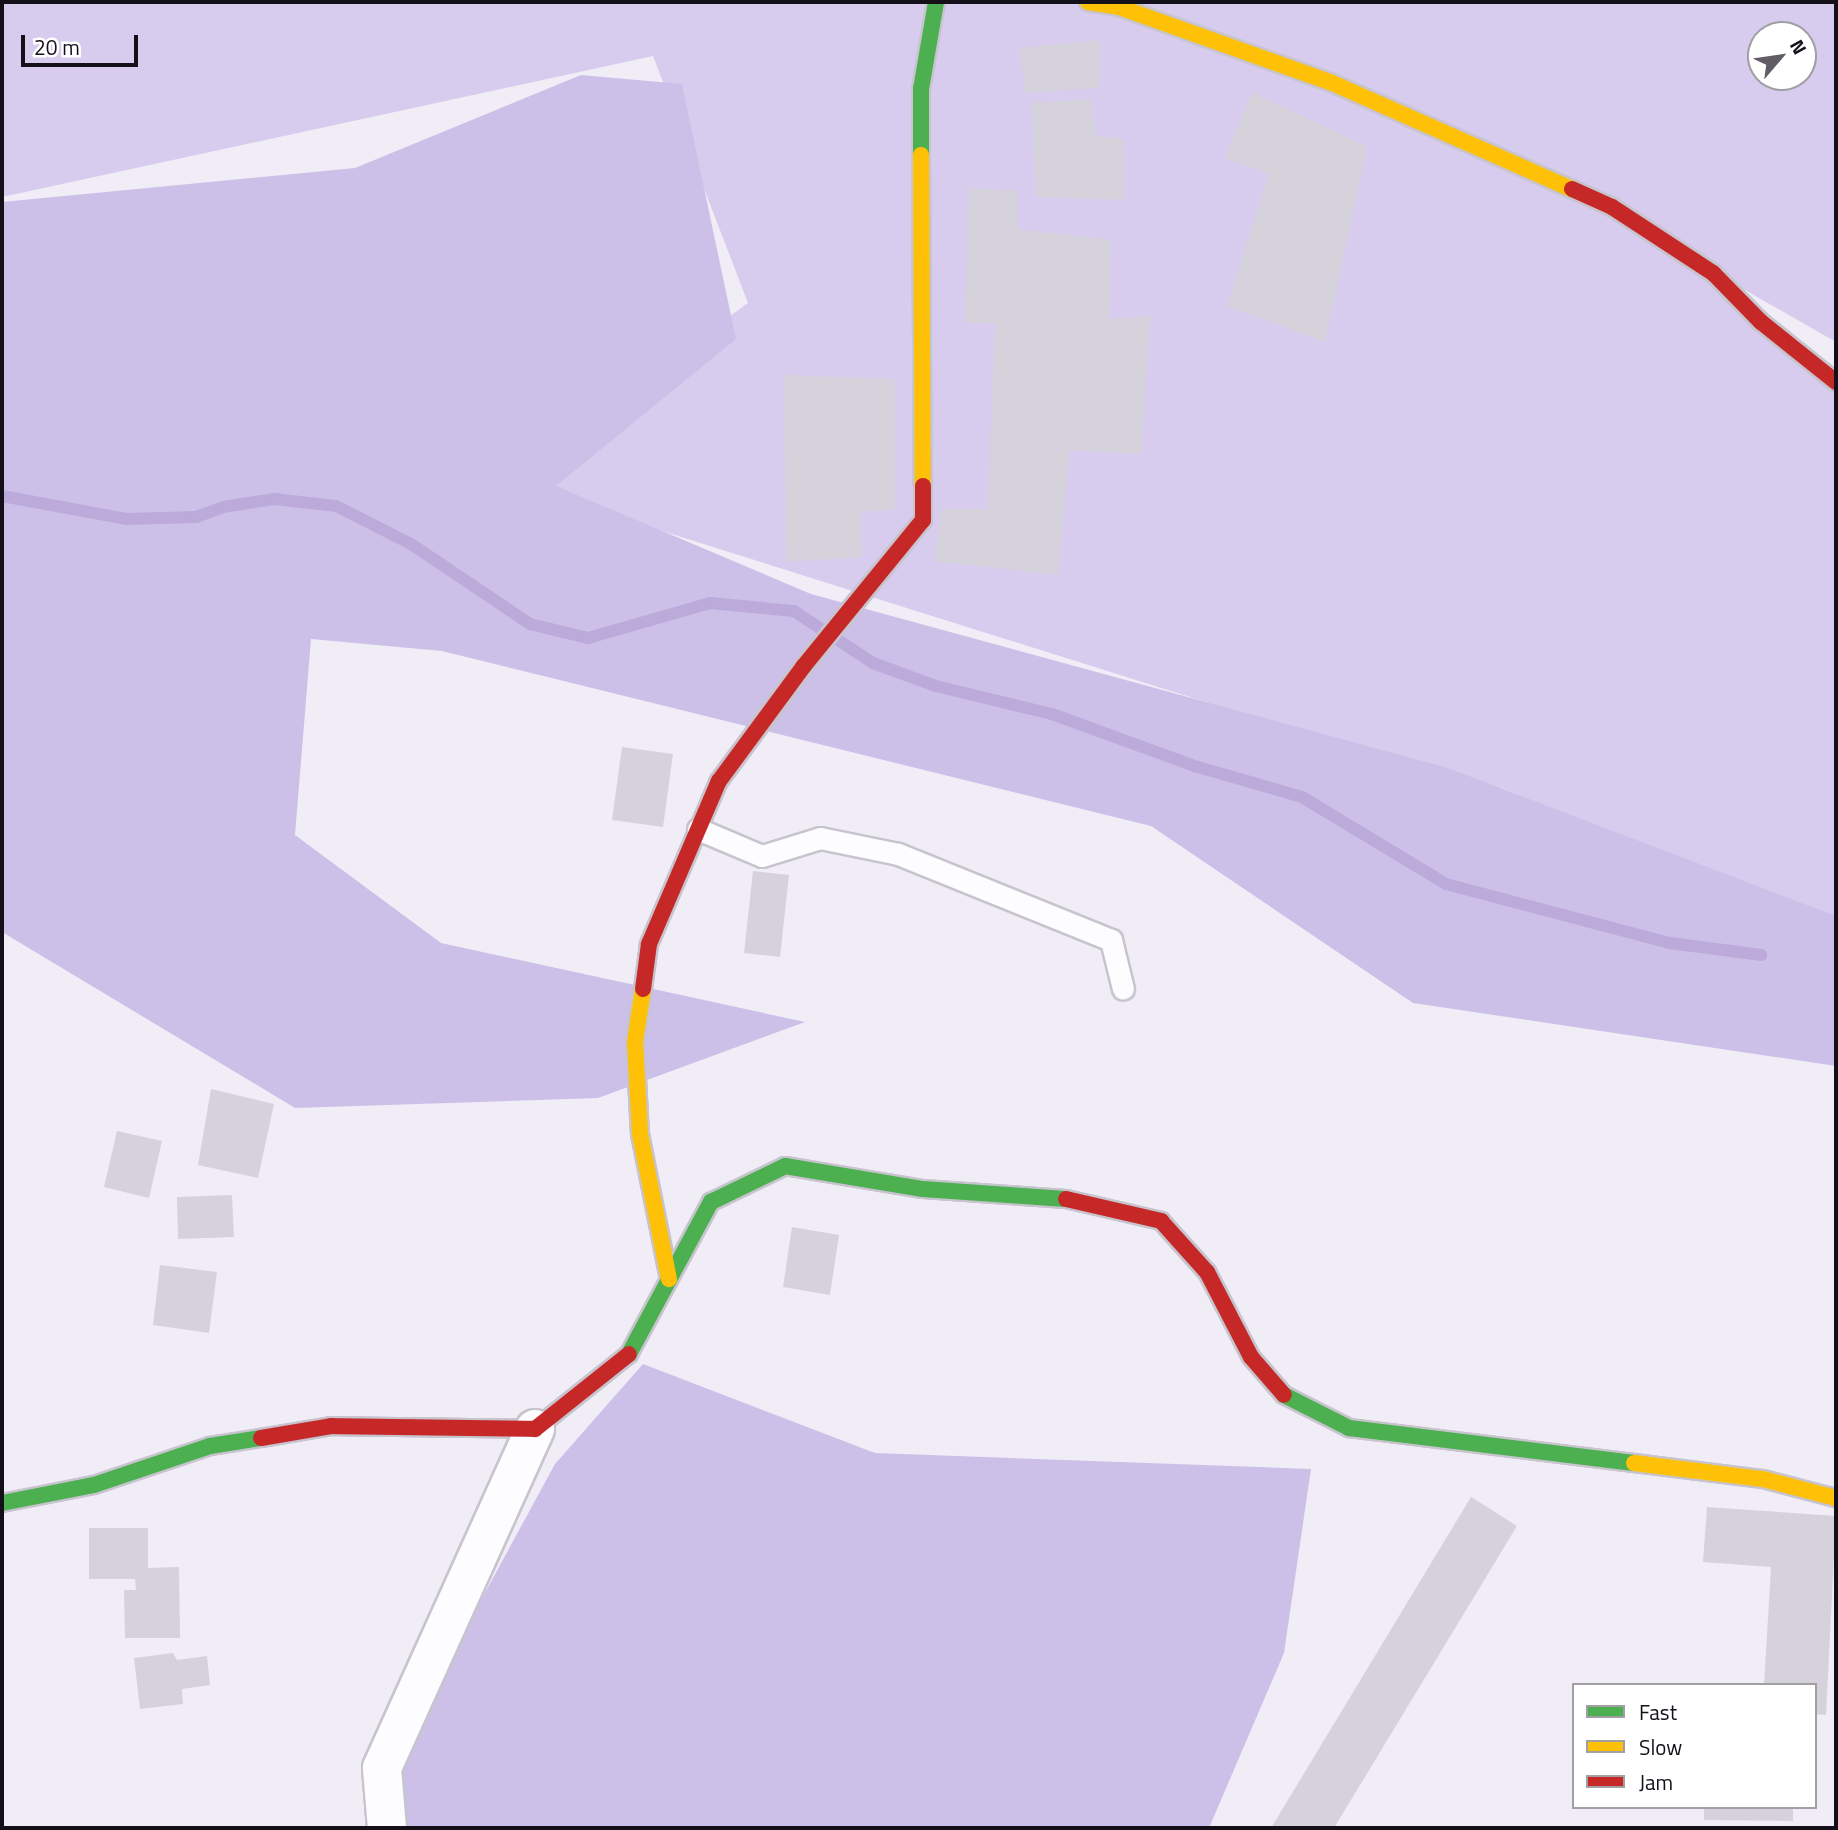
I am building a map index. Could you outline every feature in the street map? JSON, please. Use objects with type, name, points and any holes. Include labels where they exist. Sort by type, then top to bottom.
[{"type":"street","points":[[669,1279],[640,1134],[635,1042],[649,944],[719,781],[803,667],[923,520],[921,89],[936,2]]},
{"type":"street","points":[[1088,2],[1119,8],[1330,82],[1612,207],[1713,273],[1761,322],[1836,382]]},
{"type":"street","points":[[387,1828],[382,1768],[535,1429],[627,1357],[711,1202],[785,1166],[923,1189],[1072,1199],[1161,1221],[1207,1272],[1251,1357],[1280,1393],[1349,1428],[1763,1479],[1836,1498]]},
{"type":"street","points":[[2,1503],[93,1485],[210,1446],[331,1426],[535,1429]]},
{"type":"lane","points":[[698,829],[762,856],[820,838],[898,854],[1111,940],[1123,989]]},
{"type":"shaded area","points":[[2,2],[1836,2],[1836,342],[1698,263],[1836,380],[1836,928],[1504,789],[1209,703],[503,481],[748,303],[653,56],[2,197]]},
{"type":"shaded area","points":[[581,75],[682,84],[736,339],[556,486],[811,594],[1448,768],[1836,916],[1836,1066],[1413,1003],[1151,826],[442,651],[311,639],[295,835],[441,943],[805,1022],[598,1098],[295,1108],[2,932],[2,202],[355,168]]},
{"type":"shaded area","points":[[643,1364],[875,1453],[1311,1469],[1284,1653],[1209,1828],[385,1828],[383,1780],[555,1464]]},
{"type":"building","points":[[1100,40],[1099,88],[1025,93],[1020,48]]},
{"type":"building","points":[[1252,92],[1367,147],[1325,342],[1227,306],[1269,174],[1225,158]]},
{"type":"building","points":[[1090,99],[1096,136],[1123,139],[1125,200],[1036,197],[1032,103]]},
{"type":"building","points":[[969,188],[1017,191],[1018,229],[1111,240],[1109,319],[1150,316],[1141,454],[1069,450],[1058,575],[934,561],[942,509],[988,509],[995,323],[965,323]]},
{"type":"building","points":[[784,375],[895,379],[895,509],[860,512],[862,557],[786,562]]},
{"type":"building","points":[[622,747],[673,754],[663,827],[612,820]]},
{"type":"building","points":[[753,871],[789,875],[780,957],[744,953]]},
{"type":"building","points":[[211,1089],[274,1104],[258,1178],[198,1165]]},
{"type":"building","points":[[117,1131],[162,1141],[149,1198],[104,1187]]},
{"type":"building","points":[[232,1195],[234,1237],[178,1239],[177,1197]]},
{"type":"building","points":[[792,1227],[839,1235],[830,1295],[783,1287]]},
{"type":"building","points":[[160,1265],[217,1272],[209,1333],[153,1325]]},
{"type":"building","points":[[1471,1497],[1517,1526],[1334,1828],[1271,1828]]},
{"type":"building","points":[[1707,1507],[1836,1516],[1826,1715],[1817,1714],[1817,1683],[1764,1683],[1771,1567],[1703,1562]]},
{"type":"building","points":[[89,1528],[148,1528],[148,1568],[179,1567],[180,1638],[125,1638],[124,1590],[136,1590],[135,1579],[89,1579]]},
{"type":"building","points":[[173,1653],[177,1660],[207,1656],[210,1685],[182,1689],[183,1704],[140,1709],[134,1658]]},
{"type":"building","points":[[1704,1809],[1793,1809],[1793,1821],[1704,1820]]},
{"type":"waterway","points":[[2,496],[126,519],[196,517],[223,507],[274,499],[336,506],[411,544],[530,624],[588,638],[710,603],[794,611],[873,663],[936,686],[1052,714],[1198,767],[1302,797],[1446,884],[1670,943],[1761,955]]},
{"type":"traffic: fast","points":[[921,155],[921,89],[936,2]]},
{"type":"traffic: fast","points":[[629,1354],[711,1202],[785,1166],[923,1189],[1066,1199]]},
{"type":"traffic: fast","points":[[1284,1395],[1349,1428],[1634,1463]]},
{"type":"traffic: fast","points":[[2,1503],[94,1485],[210,1446],[261,1438]]},
{"type":"traffic: slow","points":[[1088,2],[1119,7],[1330,82],[1572,189]]},
{"type":"traffic: slow","points":[[921,155],[923,486]]},
{"type":"traffic: slow","points":[[643,989],[635,1042],[640,1134],[669,1279]]},
{"type":"traffic: slow","points":[[1634,1463],[1763,1479],[1836,1498]]},
{"type":"traffic: jam","points":[[1572,189],[1612,207],[1713,273],[1761,322],[1836,382]]},
{"type":"traffic: jam","points":[[643,989],[649,944],[719,781],[803,667],[923,520],[923,486]]},
{"type":"traffic: jam","points":[[1066,1199],[1161,1221],[1207,1272],[1251,1357],[1284,1395]]},
{"type":"traffic: jam","points":[[261,1438],[331,1426],[535,1429],[629,1354]]}]
